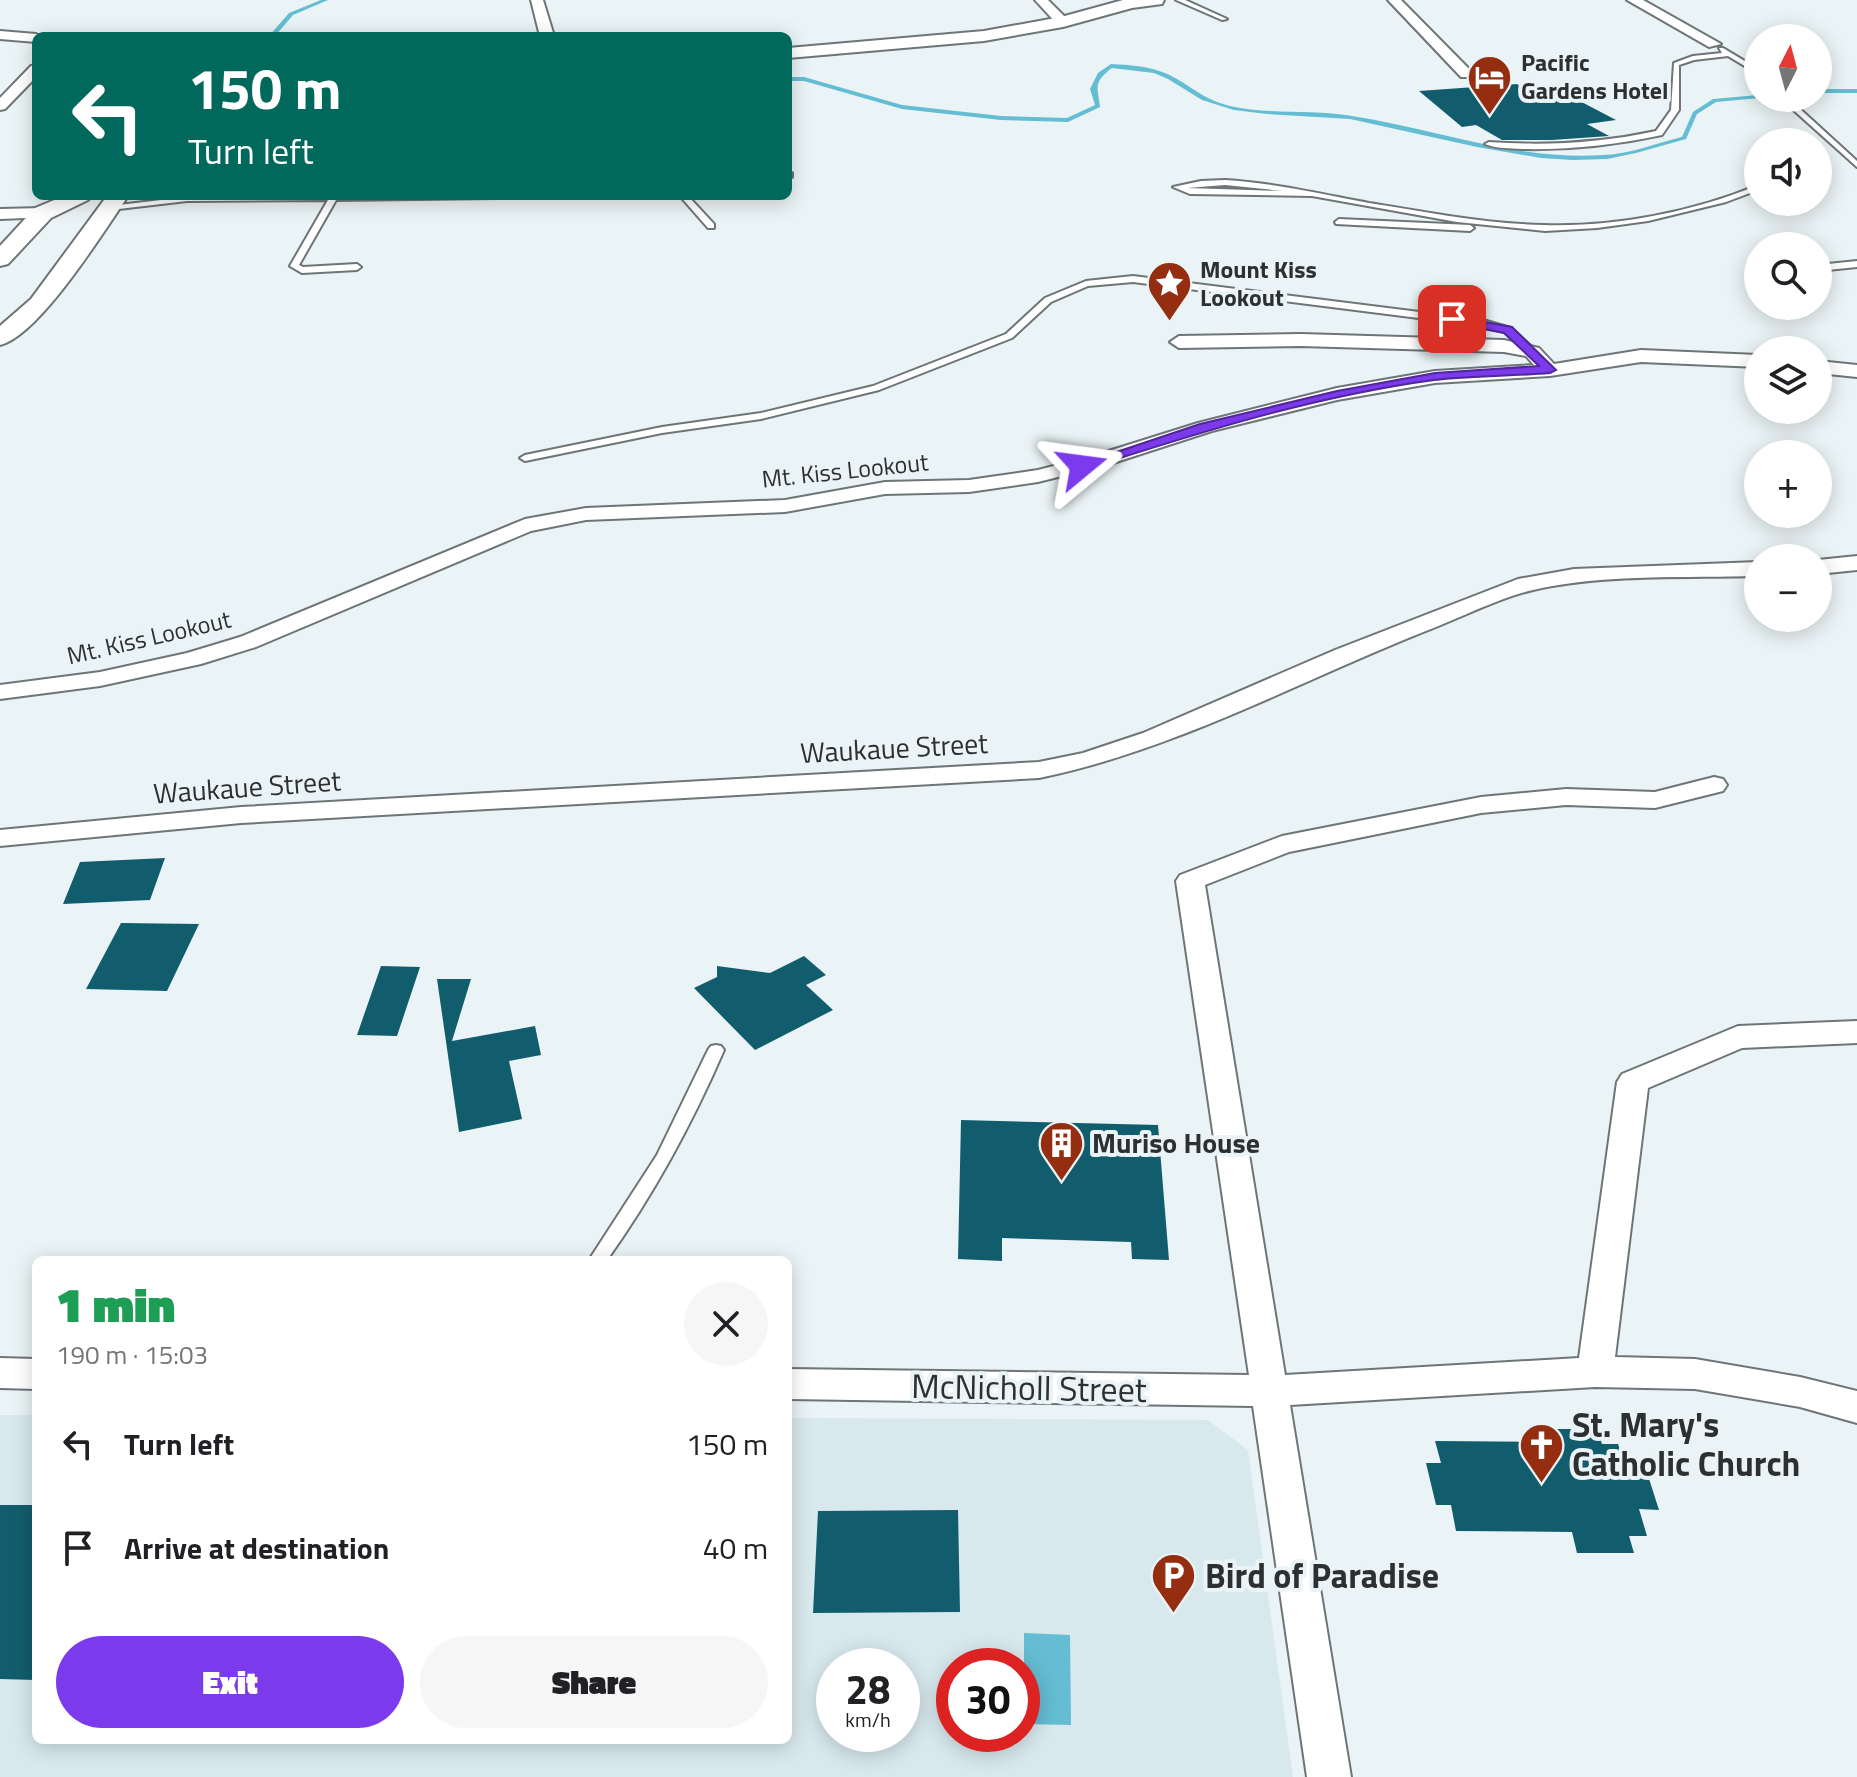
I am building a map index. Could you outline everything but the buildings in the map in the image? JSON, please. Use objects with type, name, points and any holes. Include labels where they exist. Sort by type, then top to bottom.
[{"type":"street","points":[[537,0],[546,32]]},
{"type":"street","points":[[1041,0],[1063,22]]},
{"type":"street","points":[[792,53],[984,36],[1063,22],[1131,3],[1156,0]]},
{"type":"street","points":[[1394,0],[1466,74]]},
{"type":"street","points":[[1633,0],[1714,44]]},
{"type":"street","points":[[0,35],[32,38]]},
{"type":"street","points":[[0,106],[32,73]]},
{"type":"street","points":[[0,214],[43,213],[72,200]]},
{"type":"street","points":[[0,338],[39,304],[114,202]]},
{"type":"street","points":[[0,259],[43,213]]},
{"type":"street","points":[[1179,342],[1301,340],[1504,346],[1532,352],[1550,370]]},
{"type":"street","name":"Mt. Kiss Lookout","points":[[0,692],[100,679],[192,659],[248,642],[525,526],[586,514],[785,506],[885,488],[969,486],[1038,476],[1103,460],[1205,427],[1337,394],[1435,377],[1550,370],[1641,356],[1744,360]]},
{"type":"street","points":[[1832,368],[1857,371]]},
{"type":"street","points":[[1832,566],[1857,563]]},
{"type":"street","name":"Waukaue Street","points":[[0,838],[241,815],[1039,770],[1089,760],[1152,738],[1343,655],[1526,584],[1574,576],[1744,570]]},
{"type":"street","points":[[1329,1777],[1190,881],[1282,845],[1481,805],[1566,797],[1655,800],[1714,785]]},
{"type":"street","points":[[1595,1372],[1633,1082],[1738,1037],[1857,1032]]},
{"type":"street","name":"McNicholl Street","points":[[792,1384],[1270,1391],[1595,1372],[1695,1374],[1800,1392],[1857,1407]]},
{"type":"street","points":[[0,1373],[32,1374]]},
{"type":"lane","points":[[1179,0],[1224,19]]},
{"type":"lane","points":[[1714,44],[1744,64]]},
{"type":"lane","points":[[1489,144],[1565,147],[1618,142],[1659,133],[1675,110],[1676,64],[1693,58],[1728,54]]},
{"type":"lane","points":[[1798,112],[1814,128]]},
{"type":"lane","points":[[1832,144],[1857,165]]},
{"type":"lane","points":[[1316,194],[1190,192],[1177,187],[1206,181],[1271,186],[1463,219],[1545,228]]},
{"type":"lane","points":[[1339,222],[1495,230],[1545,228],[1675,215],[1744,194]]},
{"type":"lane","points":[[114,202],[163,200]]},
{"type":"lane","points":[[332,200],[294,266],[302,270],[357,267]]},
{"type":"lane","points":[[688,200],[711,226]]},
{"type":"lane","points":[[1832,267],[1857,264]]},
{"type":"lane","points":[[525,458],[662,430],[761,416],[876,388],[1009,336],[1048,300],[1073,289],[1086,284],[1133,279],[1483,323],[1508,330],[1532,352]]},
{"type":"lane","points":[[601,1256],[639,1203],[690,1112],[716,1050]]},
{"type":"shaded area","points":[[0,1415],[32,1415],[32,1744],[792,1744],[792,1418],[1208,1420],[1248,1450],[1293,1777],[0,1777]]},
{"type":"water","points":[[1024,1633],[1070,1635],[1071,1725],[1040,1724],[1040,1648],[1024,1648]]},
{"type":"waterway","points":[[275,32],[291,14],[325,0]]},
{"type":"waterway","points":[[792,79],[804,79],[902,107],[1001,118],[1068,120],[1098,106],[1093,89],[1100,74],[1111,66],[1133,68],[1163,75],[1204,99],[1234,108],[1350,117],[1509,151],[1573,158],[1617,156],[1684,138],[1695,113],[1715,100],[1744,98]]},
{"type":"waterway","points":[[1832,91],[1857,91]]},
{"type":"place","name":"Pacific Gardens Hotel","points":[[1490,116]]},
{"type":"place","name":"Mount Kiss Lookout","points":[[1169,323]]},
{"type":"place","name":"Muriso House","points":[[1061,1182]]},
{"type":"place","name":"St. Mary's Catholic Church","points":[[1541,1484]]},
{"type":"place","name":"Bird of Paradise","points":[[1174,1615]]},
{"type":"route","points":[[1082,466],[1205,427],[1337,394],[1435,377],[1550,370],[1508,330],[1452,319]]}]
